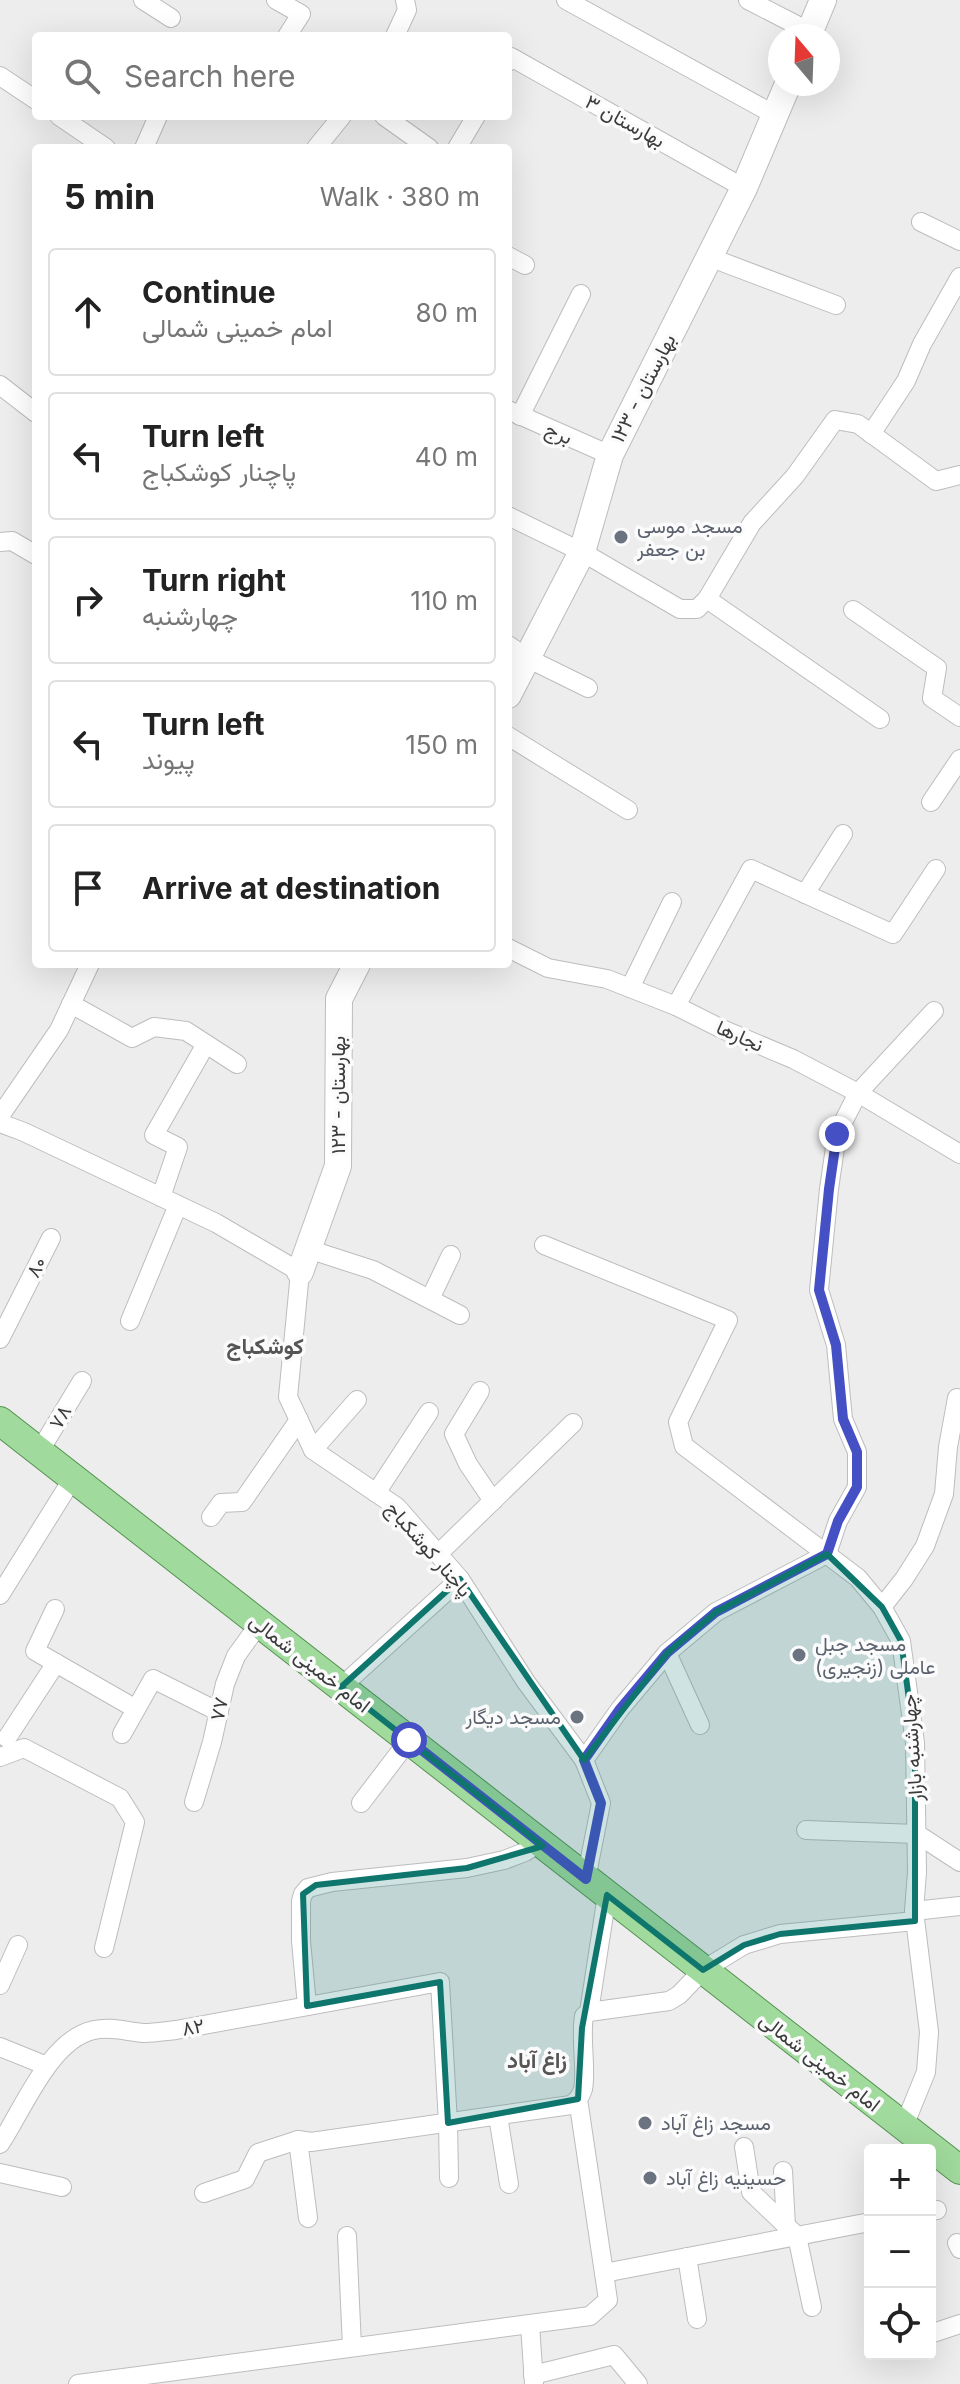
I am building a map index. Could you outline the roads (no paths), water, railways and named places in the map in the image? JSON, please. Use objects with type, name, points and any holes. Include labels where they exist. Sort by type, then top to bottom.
[{"type":"main road","name":"امام خمینی شمالی","points":[[0,1421],[960,2170]]},
{"type":"street","points":[[143,0],[171,18]]},
{"type":"street","points":[[276,0],[301,14],[290,32]]},
{"type":"street","points":[[566,0],[775,115]]},
{"type":"street","points":[[748,0],[791,24]]},
{"type":"street","points":[[813,24],[823,0]]},
{"type":"street","points":[[397,32],[409,3]]},
{"type":"street","name":"بهارستان ۳","points":[[512,58],[744,188]]},
{"type":"street","points":[[0,76],[32,97]]},
{"type":"street","name":"بهارستان - ۱۲۳","points":[[512,677],[518,651],[582,552],[610,455],[744,188],[783,96]]},
{"type":"street","points":[[65,120],[100,144]]},
{"type":"street","points":[[146,144],[156,120]]},
{"type":"street","points":[[319,144],[339,120]]},
{"type":"street","points":[[390,120],[423,144]]},
{"type":"street","points":[[459,144],[474,120]]},
{"type":"street","points":[[921,222],[960,241]]},
{"type":"street","points":[[709,257],[836,305]]},
{"type":"street","points":[[871,434],[906,381],[922,344],[960,277]]},
{"type":"street","points":[[514,413],[581,294]]},
{"type":"street","points":[[0,385],[32,408]]},
{"type":"street","name":"برج","points":[[514,413],[610,455]]},
{"type":"street","points":[[512,518],[582,552],[680,609],[697,609],[707,599],[752,523],[795,476],[835,420],[858,424],[936,481],[960,475]]},
{"type":"street","points":[[0,542],[12,541],[32,553]]},
{"type":"street","points":[[707,599],[880,719]]},
{"type":"street","points":[[853,610],[937,668],[932,698],[960,717]]},
{"type":"street","points":[[518,651],[588,688]]},
{"type":"street","points":[[512,738],[628,810]]},
{"type":"street","points":[[931,802],[960,759]]},
{"type":"street","points":[[805,894],[843,834]]},
{"type":"street","points":[[676,1006],[751,869],[893,934],[936,869]]},
{"type":"street","points":[[630,988],[672,902]]},
{"type":"street","name":"نجارها","points":[[512,950],[548,968],[607,979],[676,1006],[793,1059],[858,1093],[960,1154]]},
{"type":"street","points":[[0,1116],[59,1030],[88,968]]},
{"type":"street","name":"بهارستان - ۱۲۳","points":[[304,1260],[338,1166],[339,999],[355,968]]},
{"type":"street","points":[[71,1004],[132,1038],[154,1027],[186,1031],[237,1064]]},
{"type":"street","points":[[584,1760],[620,1709],[667,1653],[716,1612],[827,1554],[838,1521],[857,1487],[857,1452],[843,1419],[836,1345],[819,1290],[837,1134],[858,1093],[934,1011]]},
{"type":"street","points":[[161,1197],[178,1147],[154,1135],[206,1044]]},
{"type":"street","points":[[0,1123],[216,1223],[304,1260],[373,1270],[460,1315]]},
{"type":"street","points":[[130,1321],[178,1205]]},
{"type":"street","name":"۸۰","points":[[1,1335],[51,1238]]},
{"type":"street","name":"چهارشنبه بازار","points":[[544,1245],[728,1320],[678,1422],[684,1446],[858,1578],[882,1607],[901,1641],[915,1743],[915,1916],[929,2032],[926,2072],[904,2126]]},
{"type":"street","points":[[430,1299],[451,1255]]},
{"type":"street","points":[[304,1260],[288,1397],[313,1450],[357,1400]]},
{"type":"street","name":"۷۸","points":[[39,1452],[82,1381]]},
{"type":"street","points":[[480,1391],[454,1434],[468,1464],[493,1501]]},
{"type":"street","points":[[882,1607],[925,1546],[944,1494],[957,1398]]},
{"type":"street","points":[[376,1493],[429,1412]]},
{"type":"street","points":[[211,1517],[221,1503],[242,1502],[299,1420]]},
{"type":"street","points":[[438,1554],[573,1423]]},
{"type":"street","name":"پاچنار کوشکباج","points":[[313,1450],[397,1507],[460,1579],[526,1682],[584,1760],[601,1803],[589,2012],[584,2016],[582,2028],[583,2089],[578,2099],[608,2300],[590,2316],[530,2324]]},
{"type":"street","points":[[0,1595],[73,1478]]},
{"type":"street","points":[[341,1687],[460,1579]]},
{"type":"street","points":[[55,1609],[35,1651],[136,1709]]},
{"type":"street","name":"۷۷","points":[[194,1802],[236,1656],[259,1624]]},
{"type":"street","points":[[667,1653],[700,1725]]},
{"type":"street","points":[[56,1663],[3,1736],[120,1798],[135,1822],[104,1948]]},
{"type":"street","points":[[122,1734],[153,1679],[219,1712]]},
{"type":"street","points":[[361,1803],[409,1740]]},
{"type":"street","points":[[0,1757],[24,1748]]},
{"type":"street","points":[[806,1830],[917,1834],[960,1862]]},
{"type":"street","points":[[307,2006],[301,1915],[303,1894],[308,1888],[332,1882],[467,1868],[504,1860],[539,1843]]},
{"type":"street","points":[[589,2012],[669,2001],[703,1970],[744,1945],[780,1934],[915,1916],[960,1906]]},
{"type":"street","points":[[0,1985],[18,1945]]},
{"type":"street","name":"۸۲","points":[[0,2144],[47,2066],[79,2035],[118,2028],[144,2033],[176,2030],[440,1982],[448,2123]]},
{"type":"street","points":[[0,2047],[47,2066]]},
{"type":"street","points":[[204,2193],[245,2179],[258,2153],[298,2140],[311,2142],[498,2116],[571,2105],[578,2099]]},
{"type":"street","points":[[498,2116],[509,2184]]},
{"type":"street","points":[[448,2123],[449,2178]]},
{"type":"street","points":[[298,2140],[308,2218]]},
{"type":"street","points":[[744,2147],[751,2192],[791,2231]]},
{"type":"street","points":[[783,2171],[791,2231],[812,2307]]},
{"type":"street","points":[[0,2173],[62,2187]]},
{"type":"street","points":[[604,2273],[687,2257],[791,2231],[864,2223]]},
{"type":"street","points":[[347,2236],[352,2347]]},
{"type":"street","points":[[687,2257],[697,2319]]},
{"type":"street","points":[[78,2384],[530,2324],[534,2380],[614,2355],[638,2384]]},
{"type":"street","points":[[936,2332],[960,2324]]},
{"type":"place","name":"مسجد موسی بن جعفر","points":[[621,537]]},
{"type":"place","name":"مسجد جبل عاملی (زنجیری)","points":[[799,1655]]},
{"type":"place","name":"مسجد دیگار","points":[[577,1717]]},
{"type":"place","name":"مسجد زاغ آباد","points":[[645,2123]]},
{"type":"place","name":"حسینیه زاغ آباد","points":[[650,2178]]},
{"type":"district","name":"کوشکباج","points":[[265,1346]]},
{"type":"district","name":"زاغ آباد","points":[[537,2060]]}]
